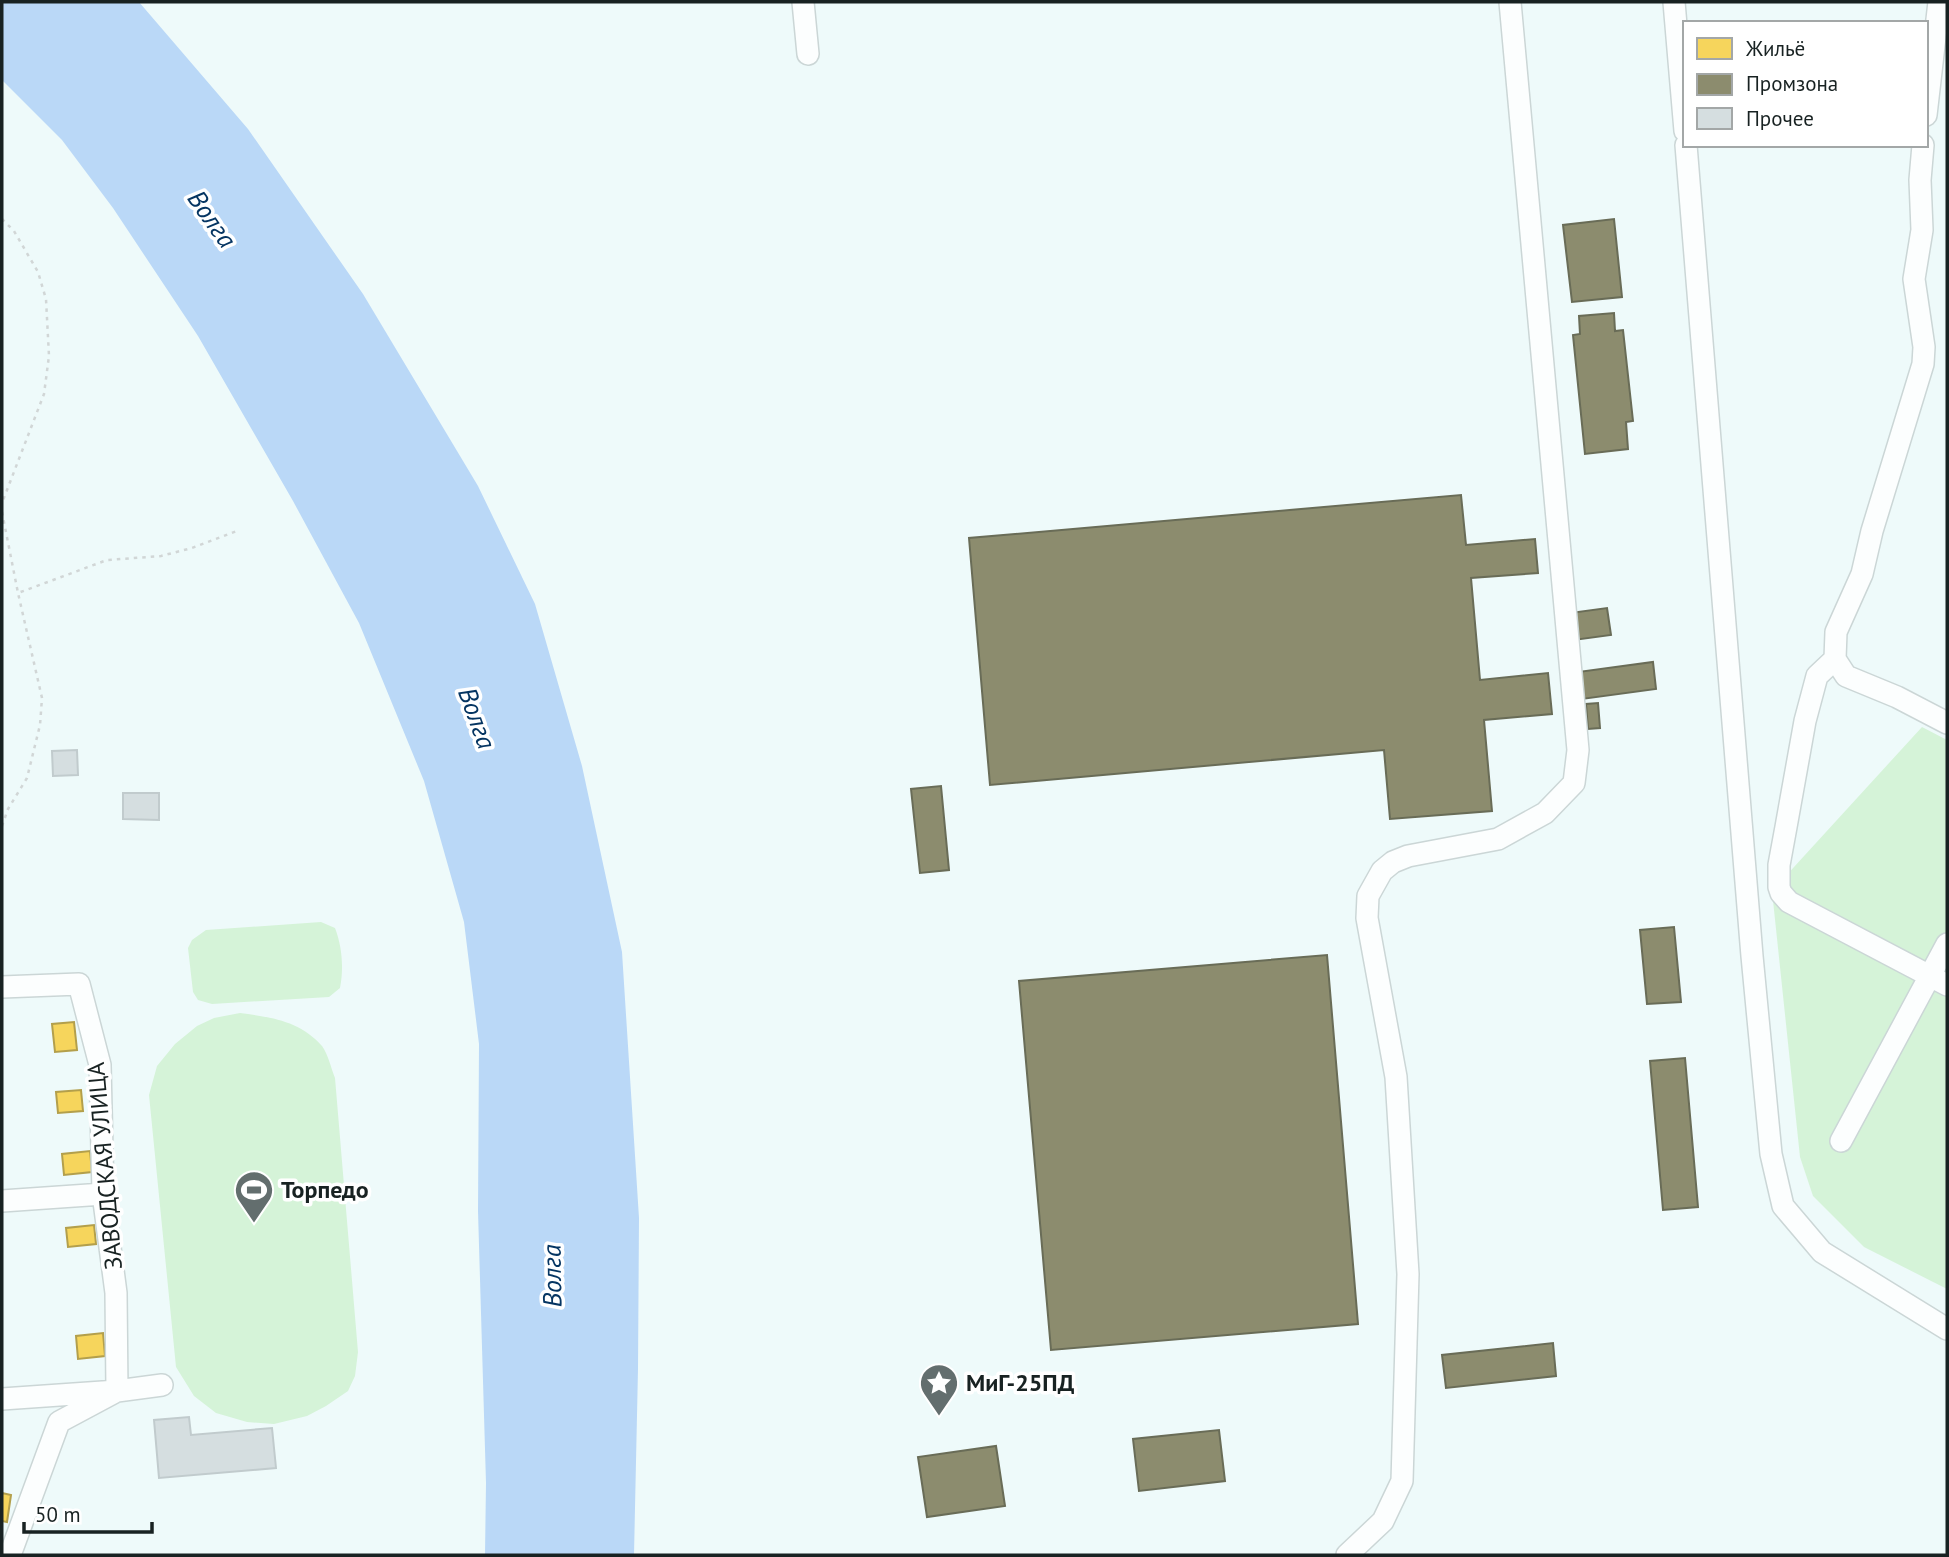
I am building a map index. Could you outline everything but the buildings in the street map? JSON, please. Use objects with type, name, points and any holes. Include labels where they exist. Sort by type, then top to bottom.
[{"type":"street","points":[[803,2],[808,54]]},
{"type":"street","points":[[1347,1555],[1383,1521],[1402,1481],[1408,1274],[1396,1077],[1367,918],[1368,896],[1382,871],[1393,862],[1408,856],[1498,839],[1545,813],[1574,783],[1578,750],[1510,2]]},
{"type":"street","points":[[1674,2],[1683,108]]},
{"type":"street","points":[[1928,98],[1939,2]]},
{"type":"street","points":[[1686,147],[1751,943],[1771,1154],[1783,1206],[1822,1252],[1947,1329]]},
{"type":"street","points":[[1923,147],[1920,180],[1922,230],[1914,279],[1924,347],[1923,364],[1872,531],[1862,574],[1836,632],[1835,659],[1846,676],[1897,697],[1947,723]]},
{"type":"street","points":[[1835,659],[1817,676],[1805,721],[1779,865],[1781,893],[1790,902],[1938,980]]},
{"type":"street","points":[[1841,1141],[1938,980],[1947,944]]},
{"type":"street","name":"ЗАВОДСКАЯ УЛИЦА","points":[[2,987],[79,984],[100,1065],[103,1194],[116,1293],[117,1391]]},
{"type":"street","points":[[2,1201],[103,1194]]},
{"type":"street","points":[[2,1399],[162,1385]]},
{"type":"street","points":[[10,1555],[59,1422],[117,1391]]},
{"type":"path","points":[[2,219],[14,231],[37,272],[46,299],[49,356],[44,394],[2,503]]},
{"type":"path","points":[[2,512],[42,698],[40,725],[27,778],[8,809],[2,826]]},
{"type":"path","points":[[18,593],[107,560],[161,556],[237,531]]},
{"type":"green space","points":[[1922,727],[1947,740],[1947,1289],[1864,1247],[1813,1196],[1800,1157],[1772,891]]},
{"type":"green space","points":[[321,922],[335,928],[342,957],[340,988],[329,997],[212,1004],[198,1000],[193,992],[188,948],[192,940],[206,930]]},
{"type":"green space","name":"Торпедо","points":[[240,1013],[274,1019],[304,1031],[322,1046],[335,1078],[358,1352],[355,1376],[348,1391],[307,1416],[274,1424],[247,1422],[216,1413],[194,1396],[176,1367],[149,1095],[157,1066],[175,1044],[197,1026],[214,1018]]},
{"type":"water","name":"Волга","points":[[2,2],[139,2],[248,129],[363,294],[478,486],[535,604],[582,766],[622,952],[639,1218],[634,1555],[485,1555],[486,1483],[478,1211],[479,1044],[464,922],[424,781],[359,623],[293,501],[198,336],[113,208],[62,140],[2,80]]},
{"type":"place","name":"Торпедо","points":[[254,1224]]},
{"type":"place","name":"МиГ-25ПД","points":[[939,1417]]}]
